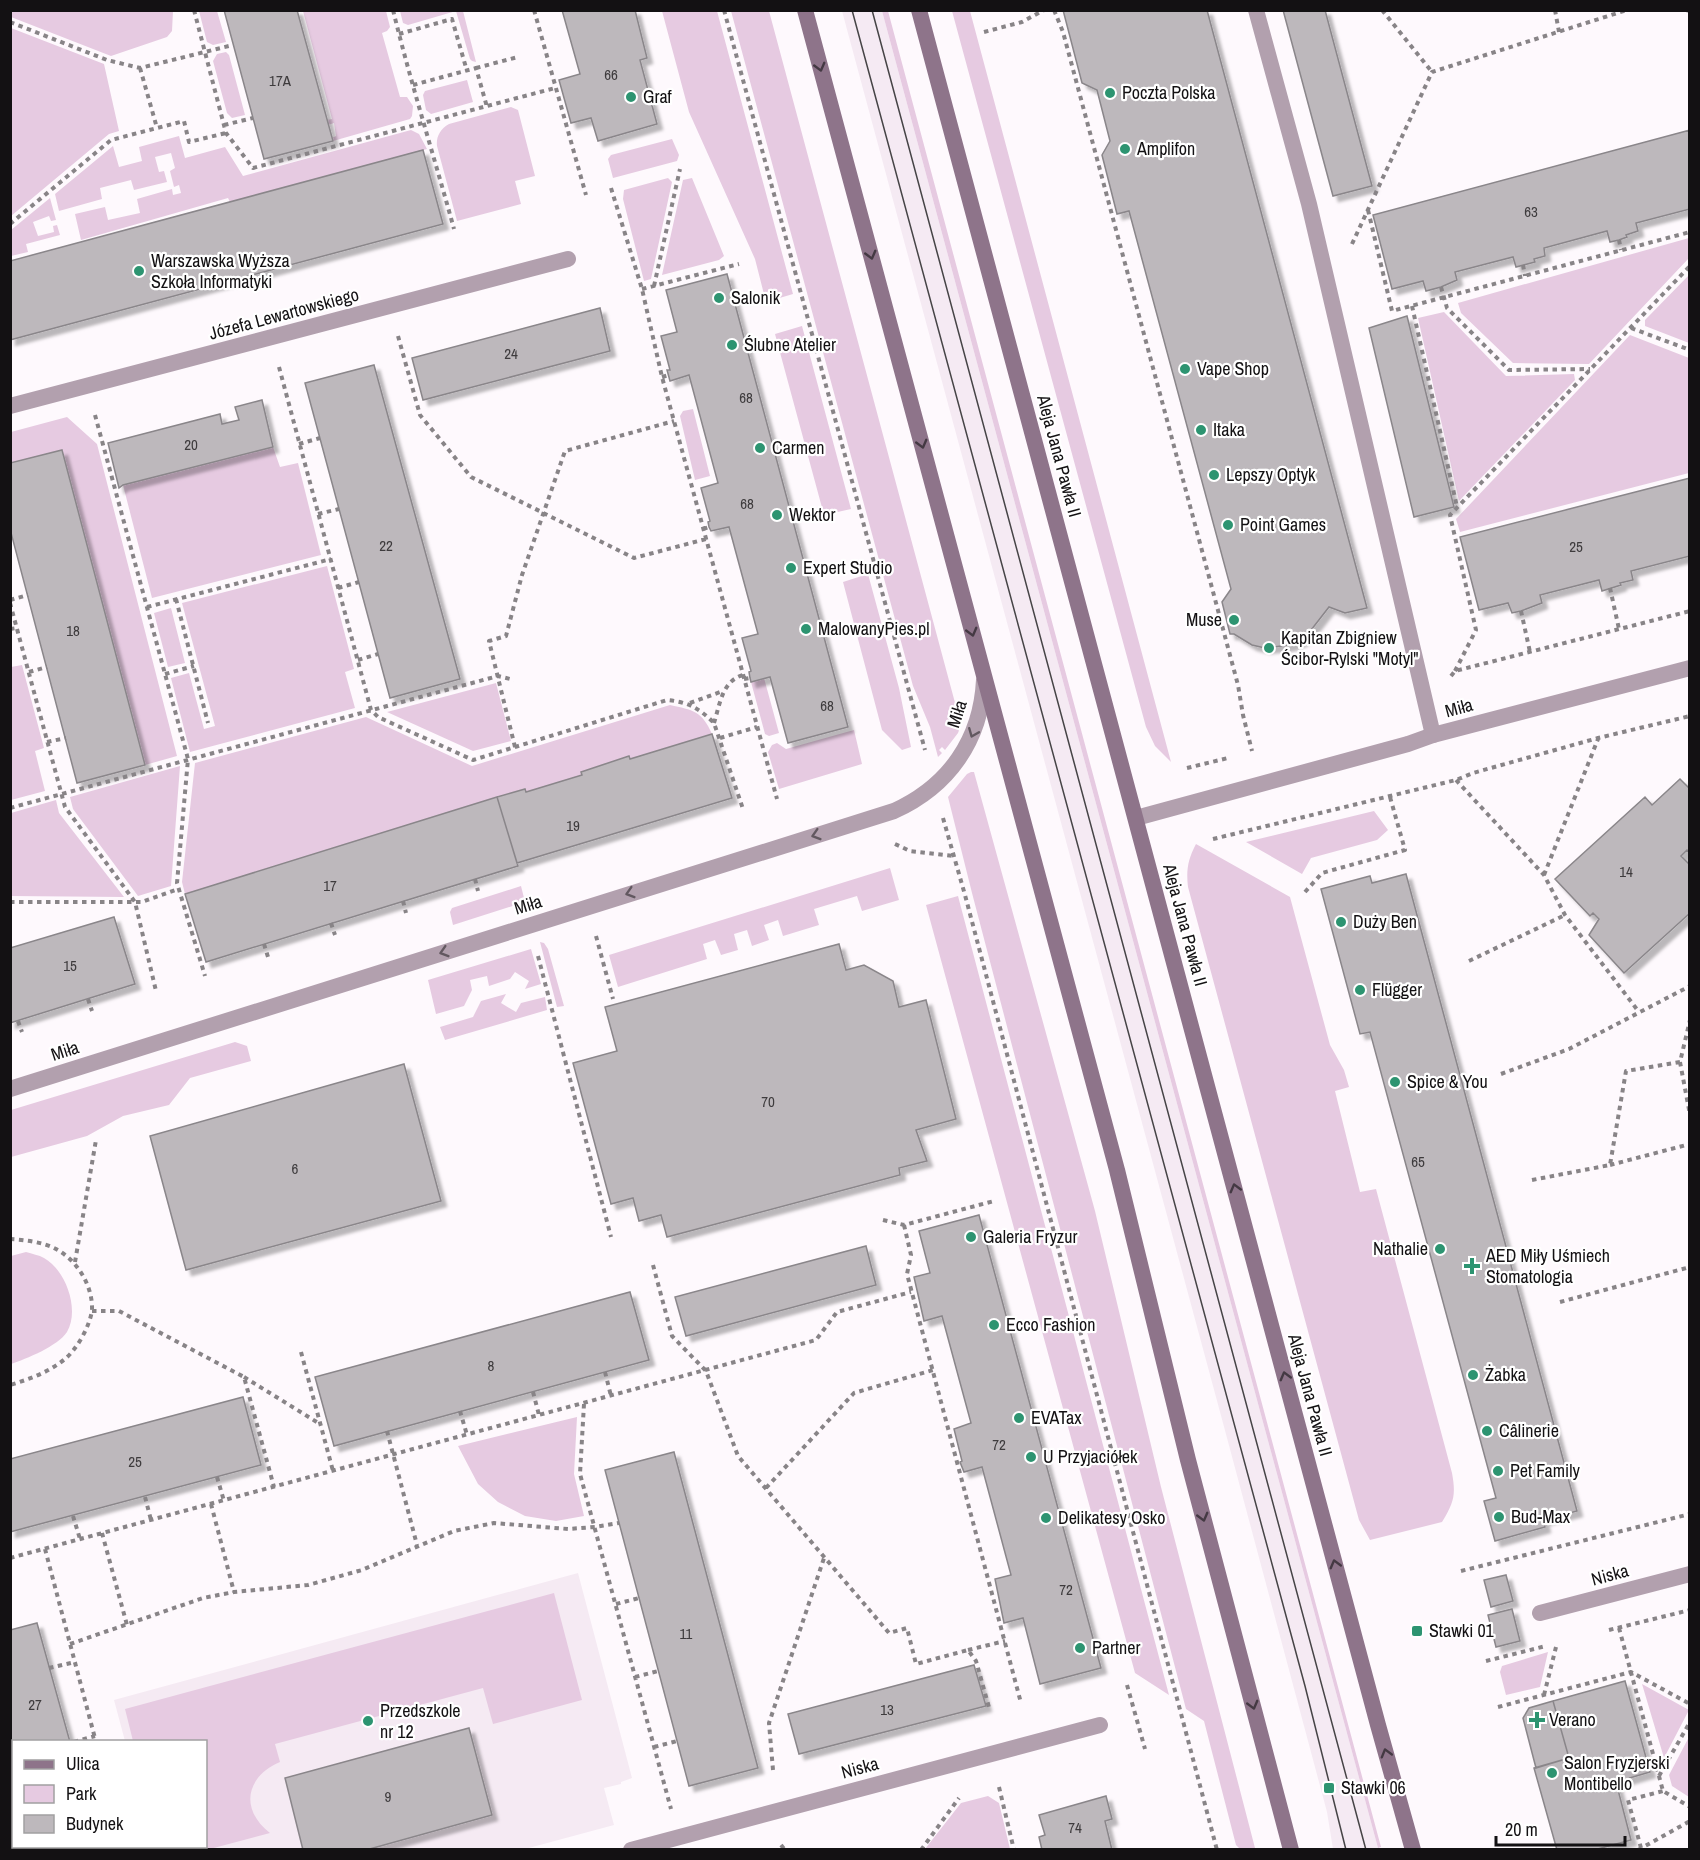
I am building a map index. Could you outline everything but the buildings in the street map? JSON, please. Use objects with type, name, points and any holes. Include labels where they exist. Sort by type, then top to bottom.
[{"type":"main road","points":[[805,10],[1114,1158],[1188,1460],[1291,1850]]},
{"type":"main road","name":"Aleja Jana Pawła II","points":[[919,10],[1413,1850]]},
{"type":"street","points":[[1256,10],[1309,204],[1433,735]]},
{"type":"street","name":"Józefa Lewartowskiego","points":[[10,406],[568,259]]},
{"type":"street","name":"Miła","points":[[1136,818],[1408,744],[1433,735],[1689,668]]},
{"type":"street","name":"Miła","points":[[10,1089],[910,804],[949,771],[964,752],[973,734],[983,698],[984,676]]},
{"type":"street","name":"Niska","points":[[1540,1613],[1689,1574]]},
{"type":"street","name":"Niska","points":[[631,1850],[1100,1725]]},
{"type":"path","points":[[194,10],[226,133],[254,168],[555,88]]},
{"type":"path","points":[[393,10],[422,122],[432,148],[454,230]]},
{"type":"path","points":[[534,10],[586,195]]},
{"type":"path","points":[[724,10],[926,754]]},
{"type":"path","points":[[984,32],[1022,22],[1044,10]]},
{"type":"path","points":[[1054,10],[1063,32],[1235,674],[1252,752]]},
{"type":"path","points":[[1382,10],[1432,72]]},
{"type":"path","points":[[1555,10],[1559,32]]},
{"type":"path","points":[[1330,291],[1432,72],[1627,10]]},
{"type":"path","points":[[399,34],[452,19],[467,71]]},
{"type":"path","points":[[10,22],[107,60],[140,68],[233,45]]},
{"type":"path","points":[[413,85],[518,57]]},
{"type":"path","points":[[140,68],[157,128]]},
{"type":"path","points":[[476,68],[487,107]]},
{"type":"path","points":[[224,125],[253,118]]},
{"type":"path","points":[[10,224],[111,140],[184,121],[189,142],[226,133]]},
{"type":"path","points":[[654,286],[680,169]]},
{"type":"path","points":[[611,188],[642,289],[662,377],[777,799]]},
{"type":"path","points":[[1367,210],[1392,311],[1689,232]]},
{"type":"path","points":[[1619,240],[1621,250]]},
{"type":"path","points":[[642,289],[739,264]]},
{"type":"path","points":[[1523,265],[1525,276]]},
{"type":"path","points":[[1455,671],[1476,630],[1450,515],[1632,328],[1689,266]]},
{"type":"path","points":[[1441,287],[1447,308],[1509,370],[1591,369]]},
{"type":"path","points":[[390,306],[420,415],[471,477],[634,558],[706,539]]},
{"type":"path","points":[[1412,306],[1457,508]]},
{"type":"path","points":[[1632,328],[1689,350]]},
{"type":"path","points":[[271,337],[371,710],[378,717],[473,760],[667,700],[689,703],[704,712],[714,723],[743,809]]},
{"type":"path","points":[[662,377],[669,375]]},
{"type":"path","points":[[87,386],[188,759],[177,883],[205,976]]},
{"type":"path","points":[[515,747],[489,641],[506,636],[522,575],[565,451],[674,421]]},
{"type":"path","points":[[299,444],[320,438]]},
{"type":"path","points":[[318,514],[339,509]]},
{"type":"path","points":[[703,529],[709,527]]},
{"type":"path","points":[[147,607],[331,559]]},
{"type":"path","points":[[338,588],[359,582]]},
{"type":"path","points":[[1610,588],[1619,629]]},
{"type":"path","points":[[28,595],[10,601],[64,807],[135,902],[156,991]]},
{"type":"path","points":[[177,599],[208,723]]},
{"type":"path","points":[[1521,611],[1530,652]]},
{"type":"path","points":[[10,629],[17,628]]},
{"type":"path","points":[[358,660],[378,654]]},
{"type":"path","points":[[165,674],[194,666]]},
{"type":"path","points":[[29,672],[47,667]]},
{"type":"path","points":[[10,808],[498,676],[514,680]]},
{"type":"path","points":[[714,723],[723,691],[735,677],[750,678]]},
{"type":"path","points":[[689,703],[723,691]]},
{"type":"path","points":[[1214,839],[1456,780],[1473,773],[1598,738],[1689,716]]},
{"type":"path","points":[[720,738],[757,727]]},
{"type":"path","points":[[47,742],[66,738]]},
{"type":"path","points":[[1544,875],[1598,738]]},
{"type":"path","points":[[1456,780],[1544,875],[1565,915],[1639,1012]]},
{"type":"path","points":[[1305,892],[1322,873],[1405,850],[1390,797]]},
{"type":"path","points":[[942,814],[1217,1850]]},
{"type":"path","points":[[862,821],[904,849],[919,853],[954,856]]},
{"type":"path","points":[[475,879],[478,891]]},
{"type":"path","points":[[10,902],[142,902],[178,890]]},
{"type":"path","points":[[403,901],[406,913]]},
{"type":"path","points":[[588,906],[613,999]]},
{"type":"path","points":[[1469,961],[1565,915]]},
{"type":"path","points":[[331,923],[335,935]]},
{"type":"path","points":[[530,925],[611,1237]]},
{"type":"path","points":[[264,944],[268,957]]},
{"type":"path","points":[[1502,1074],[1569,1049],[1689,986]]},
{"type":"path","points":[[88,999],[92,1011]]},
{"type":"path","points":[[1689,1020],[1680,1062],[1689,1115]]},
{"type":"path","points":[[18,1021],[22,1032]]},
{"type":"path","points":[[1610,1165],[1626,1071],[1680,1062]]},
{"type":"path","points":[[75,1262],[96,1140]]},
{"type":"path","points":[[1532,1180],[1610,1165],[1689,1144]]},
{"type":"path","points":[[883,1220],[904,1226],[994,1201]]},
{"type":"path","points":[[904,1226],[911,1255],[907,1274],[911,1292],[1001,1619],[1021,1703]]},
{"type":"path","points":[[10,1239],[35,1242],[56,1248],[75,1262],[85,1278],[92,1311],[86,1329],[67,1358],[27,1380],[10,1385]]},
{"type":"path","points":[[653,1265],[672,1336],[706,1371],[738,1456],[889,1633],[907,1628],[916,1665],[1005,1641]]},
{"type":"path","points":[[1560,1302],[1689,1267]]},
{"type":"path","points":[[10,1558],[816,1341],[837,1312],[911,1292]]},
{"type":"path","points":[[92,1311],[119,1311],[244,1377],[320,1424]]},
{"type":"path","points":[[301,1352],[333,1471]]},
{"type":"path","points":[[766,1488],[854,1393],[933,1370]]},
{"type":"path","points":[[605,1372],[611,1396]]},
{"type":"path","points":[[244,1377],[274,1487]]},
{"type":"path","points":[[533,1392],[539,1415]]},
{"type":"path","points":[[584,1404],[580,1474],[672,1815]]},
{"type":"path","points":[[460,1411],[467,1435]]},
{"type":"path","points":[[387,1431],[417,1545]]},
{"type":"path","points":[[217,1477],[224,1501]]},
{"type":"path","points":[[145,1497],[151,1520]]},
{"type":"path","points":[[211,1504],[234,1592]]},
{"type":"path","points":[[1461,1571],[1689,1514]]},
{"type":"path","points":[[73,1516],[80,1539]]},
{"type":"path","points":[[70,1644],[203,1598],[234,1592],[308,1585],[362,1570],[454,1531],[494,1523],[568,1528],[619,1523]]},
{"type":"path","points":[[102,1533],[127,1625]]},
{"type":"path","points":[[45,1549],[96,1740]]},
{"type":"path","points":[[773,1770],[769,1723],[825,1557]]},
{"type":"path","points":[[615,1604],[639,1598]]},
{"type":"path","points":[[1619,1628],[1663,1791],[1689,1807]]},
{"type":"path","points":[[1544,1695],[1557,1643]]},
{"type":"path","points":[[968,1650],[976,1661],[990,1711]]},
{"type":"path","points":[[50,1668],[75,1662]]},
{"type":"path","points":[[635,1677],[658,1671]]},
{"type":"path","points":[[1498,1707],[1630,1672],[1689,1704]]},
{"type":"path","points":[[1127,1685],[1144,1749]]},
{"type":"path","points":[[1659,1777],[1689,1722]]},
{"type":"path","points":[[81,1740],[95,1736]]},
{"type":"path","points":[[654,1747],[677,1742]]},
{"type":"path","points":[[999,1787],[1014,1850]]},
{"type":"path","points":[[1663,1791],[1628,1800],[1639,1849],[1689,1821]]},
{"type":"path","points":[[921,1850],[959,1798]]},
{"type":"path","points":[[781,1845],[785,1850]]},
{"type":"shaded area","points":[[842,11],[882,11],[1378,1848],[1333,1849],[1327,1812]]},
{"type":"shaded area","name":"Przedszkole nr 12","points":[[578,1573],[632,1778],[621,1784],[604,1788],[614,1825],[525,1849],[154,1849],[207,1848],[207,1740],[125,1740],[114,1700]]},
{"type":"green space","points":[[10,11],[173,11],[172,31],[167,37],[111,56],[11,17]]},
{"type":"green space","points":[[199,11],[217,11],[226,42],[213,45],[207,42]]},
{"type":"green space","points":[[303,11],[386,11],[390,27],[382,33],[400,97],[407,97],[413,106],[410,119],[333,141],[332,138],[336,136],[334,123],[328,125],[327,120],[332,119]]},
{"type":"green space","points":[[400,11],[456,11],[408,25],[403,23]]},
{"type":"green space","points":[[456,11],[463,11],[476,62],[470,59]]},
{"type":"green space","points":[[662,11],[717,11],[793,294],[766,302],[755,259],[689,112]]},
{"type":"green space","points":[[731,11],[769,11],[961,725],[945,750],[942,747],[939,750],[942,753],[938,757],[930,727],[913,686]]},
{"type":"green space","points":[[882,11],[888,11],[1381,1847],[1378,1848]]},
{"type":"green space","points":[[952,11],[970,11],[1171,762],[1155,746],[1146,727]]},
{"type":"green space","points":[[11,28],[104,64],[119,131],[109,134],[11,216]]},
{"type":"green space","points":[[226,52],[229,55],[245,115],[232,118],[227,113],[213,61],[217,54]]},
{"type":"green space","points":[[467,80],[473,102],[431,114],[426,110],[423,95],[425,91]]},
{"type":"green space","points":[[511,107],[518,110],[535,176],[515,181],[521,204],[457,221],[437,146],[439,133],[449,124]]},
{"type":"green space","points":[[411,130],[419,134],[427,149],[230,202],[228,198],[81,240],[75,214],[105,207],[108,220],[140,213],[137,199],[172,189],[173,195],[181,193],[179,185],[174,187],[170,171],[175,168],[171,153],[155,157],[159,172],[164,171],[167,182],[134,190],[131,180],[100,188],[102,199],[59,211],[55,194],[113,146],[119,167],[142,161],[139,147],[179,136],[185,158],[225,147],[243,176]]},
{"type":"green space","points":[[672,139],[679,155],[677,161],[613,178],[608,159],[611,155]]},
{"type":"green space","points":[[668,178],[672,182],[651,279],[644,281],[623,199],[624,190]]},
{"type":"green space","points":[[692,178],[724,256],[719,260],[662,275],[683,180]]},
{"type":"green space","points":[[50,198],[56,220],[51,221],[49,216],[33,222],[38,236],[54,232],[53,226],[57,225],[60,235],[26,244],[28,252],[11,256],[11,230]]},
{"type":"green space","points":[[1689,238],[1689,258],[1589,364],[1513,363],[1461,313],[1458,303]]},
{"type":"green space","points":[[1689,275],[1689,343],[1645,326],[1645,320]]},
{"type":"green space","points":[[1444,312],[1506,376],[1574,374],[1575,380],[1459,501],[1418,318]]},
{"type":"green space","points":[[802,326],[851,509],[824,515],[775,334]]},
{"type":"green space","points":[[1630,335],[1689,358],[1689,473],[1460,532],[1456,519]]},
{"type":"green space","points":[[693,409],[710,476],[695,480],[680,416],[683,411]]},
{"type":"green space","points":[[67,417],[97,444],[177,756],[145,765],[62,450],[11,463],[11,432]]},
{"type":"green space","points":[[273,447],[280,467],[298,463],[321,555],[152,598],[123,485]]},
{"type":"green space","points":[[327,566],[354,669],[345,672],[355,708],[190,752],[171,678],[189,673],[204,729],[215,726],[182,603]]},
{"type":"green space","points":[[868,574],[899,688],[911,747],[902,750],[882,730],[843,582]]},
{"type":"green space","points":[[171,608],[185,663],[168,667],[154,613]]},
{"type":"green space","points":[[22,665],[44,748],[35,751],[45,791],[11,800],[11,667]]},
{"type":"green space","points":[[764,678],[779,733],[769,736],[765,734],[751,682]]},
{"type":"green space","points":[[496,683],[511,741],[473,751],[387,712]]},
{"type":"green space","points":[[670,705],[696,713],[704,720],[712,734],[630,759],[628,756],[582,772],[582,775],[526,792],[524,789],[497,797],[185,894],[182,882],[195,763],[366,717],[472,766]]},
{"type":"green space","points":[[854,730],[862,764],[779,789],[768,752],[772,745],[777,743],[786,749]]},
{"type":"green space","points":[[180,766],[171,886],[138,896],[73,809],[70,797]]},
{"type":"green space","points":[[971,772],[974,772],[1095,1211],[1161,1487],[1255,1848],[1240,1849],[1236,1845],[1204,1721],[1186,1709],[948,797]]},
{"type":"green space","points":[[56,800],[59,813],[124,897],[11,896],[11,813]]},
{"type":"green space","points":[[1374,811],[1388,830],[1377,840],[1311,858],[1302,874],[1246,842]]},
{"type":"green space","points":[[1196,844],[1290,897],[1330,1045],[1344,1070],[1349,1087],[1335,1091],[1360,1192],[1376,1189],[1452,1473],[1453,1498],[1442,1522],[1370,1540],[1359,1520],[1188,887],[1188,865]]},
{"type":"green space","points":[[890,868],[899,900],[862,911],[857,896],[814,909],[819,925],[783,936],[778,920],[764,925],[769,940],[752,946],[747,930],[734,934],[738,950],[721,955],[715,940],[703,944],[707,959],[618,987],[609,955]]},
{"type":"green space","points":[[521,886],[525,902],[453,925],[450,912],[452,908]]},
{"type":"green space","points":[[958,896],[1169,1695],[1135,1673],[926,905]]},
{"type":"green space","points":[[540,942],[544,943],[548,949],[564,1006],[557,1007]]},
{"type":"green space","points":[[531,949],[541,984],[525,989],[529,981],[515,972],[510,979],[489,986],[487,976],[470,980],[472,990],[464,1006],[436,1014],[428,980]]},
{"type":"green space","points":[[506,994],[501,1003],[516,1012],[521,1003],[545,997],[547,1010],[445,1040],[440,1027],[473,1017],[481,1001]]},
{"type":"green space","points":[[235,1042],[247,1046],[251,1061],[190,1078],[169,1105],[123,1116],[87,1136],[11,1157],[11,1110]]},
{"type":"green space","points":[[26,1252],[44,1258],[59,1272],[69,1291],[71,1323],[67,1332],[57,1342],[11,1364],[11,1256]]},
{"type":"green space","points":[[577,1417],[574,1474],[584,1516],[556,1521],[525,1516],[498,1502],[478,1484],[458,1446]]},
{"type":"green space","points":[[554,1593],[582,1700],[493,1724],[483,1688],[275,1744],[280,1762],[259,1776],[251,1795],[254,1814],[260,1824],[270,1833],[210,1849],[162,1848],[207,1848],[207,1740],[133,1740],[125,1709]]},
{"type":"green space","points":[[1548,1652],[1540,1687],[1506,1695],[1500,1672],[1502,1666]]},
{"type":"green space","points":[[1642,1684],[1689,1710],[1664,1758]]},
{"type":"green space","points":[[1689,1737],[1690,1797],[1672,1786],[1669,1775]]},
{"type":"green space","points":[[988,1796],[999,1803],[1010,1849],[925,1849],[961,1803]]},
{"type":"tram line","points":[[852,10],[1305,1686],[1346,1850]]},
{"type":"tram line","points":[[872,10],[1366,1850]]},
{"type":"place","name":"Poczta Polska","points":[[1110,93]]},
{"type":"place","name":"Graf","points":[[631,97]]},
{"type":"place","name":"Amplifon","points":[[1125,149]]},
{"type":"place","name":"Warszawska Wyższa Szkoła Informatyki","points":[[139,271]]},
{"type":"place","name":"Salonik","points":[[719,298]]},
{"type":"place","name":"Ślubne Atelier","points":[[732,345]]},
{"type":"place","name":"Vape Shop","points":[[1185,369]]},
{"type":"place","name":"Itaka","points":[[1201,430]]},
{"type":"place","name":"Carmen","points":[[760,448]]},
{"type":"place","name":"Lepszy Optyk","points":[[1214,475]]},
{"type":"place","name":"Wektor","points":[[777,515]]},
{"type":"place","name":"Point Games","points":[[1228,525]]},
{"type":"place","name":"Expert Studio","points":[[791,568]]},
{"type":"place","name":"Muse","points":[[1234,620]]},
{"type":"place","name":"MalowanyPies.pl","points":[[806,629]]},
{"type":"place","name":"Kapitan Zbigniew Ścibor-Rylski \"Motyl\"","points":[[1269,648]]},
{"type":"place","name":"Duży Ben","points":[[1341,922]]},
{"type":"place","name":"Flügger","points":[[1360,990]]},
{"type":"place","name":"Spice & You","points":[[1395,1082]]},
{"type":"place","name":"Galeria Fryzur","points":[[971,1237]]},
{"type":"place","name":"Nathalie","points":[[1440,1249]]},
{"type":"place","name":"AED Miły Uśmiech Stomatologia","points":[[1472,1266]]},
{"type":"place","name":"Ecco Fashion","points":[[994,1325]]},
{"type":"place","name":"Żabka","points":[[1473,1375]]},
{"type":"place","name":"EVATax","points":[[1019,1418]]},
{"type":"place","name":"Câlinerie","points":[[1487,1431]]},
{"type":"place","name":"U Przyjaciółek","points":[[1031,1457]]},
{"type":"place","name":"Pet Family","points":[[1498,1471]]},
{"type":"place","name":"Bud-Max","points":[[1499,1517]]},
{"type":"place","name":"Delikatesy Osko","points":[[1046,1518]]},
{"type":"place","name":"Stawki 01","points":[[1417,1631]]},
{"type":"place","name":"Partner","points":[[1080,1648]]},
{"type":"place","name":"Verano","points":[[1537,1720]]},
{"type":"place","name":"Przedszkole nr 12","points":[[368,1721]]},
{"type":"place","name":"Salon Fryzjerski Montibello","points":[[1552,1773]]},
{"type":"place","name":"Stawki 06","points":[[1329,1788]]}]
